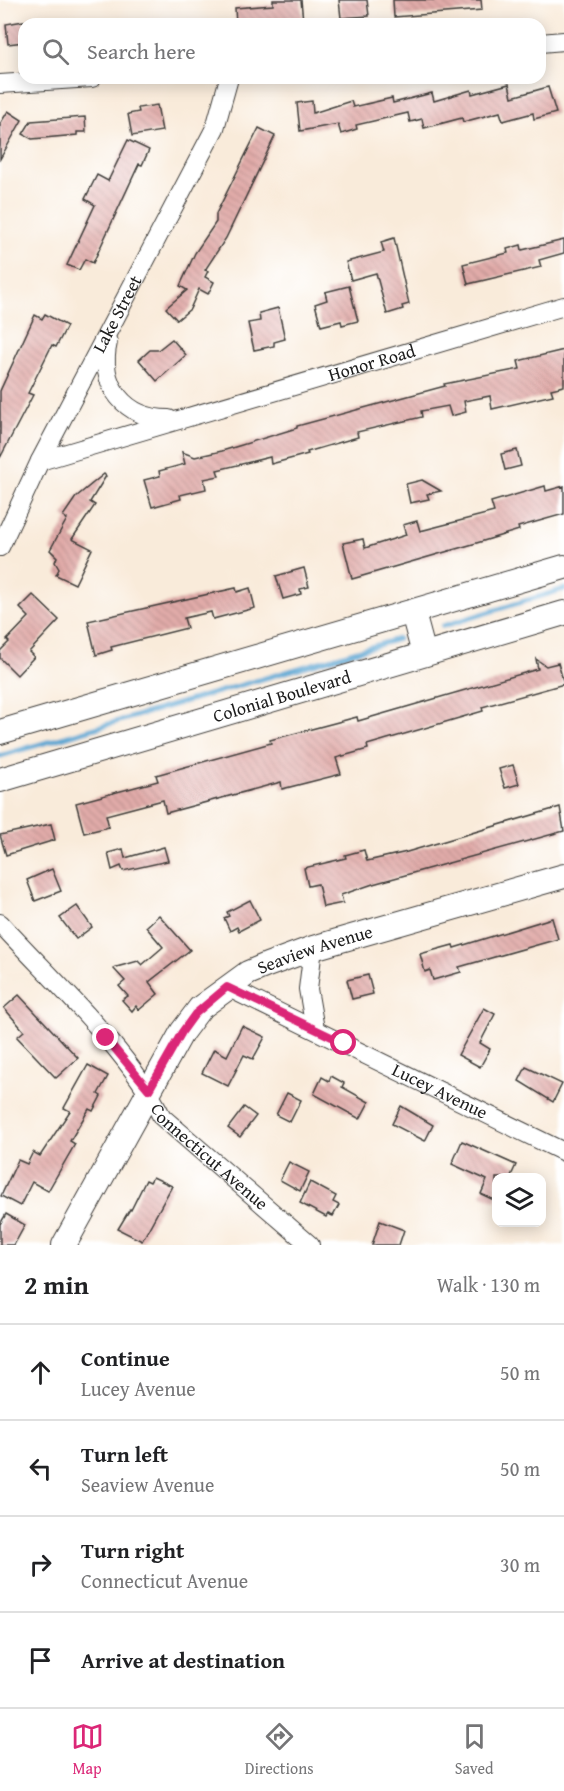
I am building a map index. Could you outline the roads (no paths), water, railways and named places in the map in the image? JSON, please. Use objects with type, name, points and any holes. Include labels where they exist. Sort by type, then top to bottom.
[{"type":"street","points":[[546,42],[564,41]]},
{"type":"street","points":[[0,84],[18,83]]},
{"type":"street","name":"Lake Street","points":[[0,547],[40,461],[215,128],[226,84]]},
{"type":"street","name":"Honor Road","points":[[40,461],[564,306]]},
{"type":"street","name":"Honor Road","points":[[111,328],[106,349],[106,371],[118,398],[126,406],[143,415],[180,419]]},
{"type":"street","points":[[0,732],[564,567]]},
{"type":"street","points":[[413,613],[424,654]]},
{"type":"street","name":"Colonial Boulevard","points":[[0,780],[564,613]]},
{"type":"street","name":"Seaview Avenue","points":[[64,1245],[182,1032],[195,1014],[227,987],[257,969],[314,948],[564,876]]},
{"type":"street","name":"Connecticut Avenue","points":[[0,923],[106,1038],[149,1090],[162,1117],[310,1245]]},
{"type":"street","points":[[314,948],[308,989],[315,1029]]},
{"type":"street","name":"Lucey Avenue","points":[[227,987],[564,1152]]},
{"type":"waterway","points":[[443,626],[564,589]]},
{"type":"waterway","points":[[0,756],[398,639]]}]
